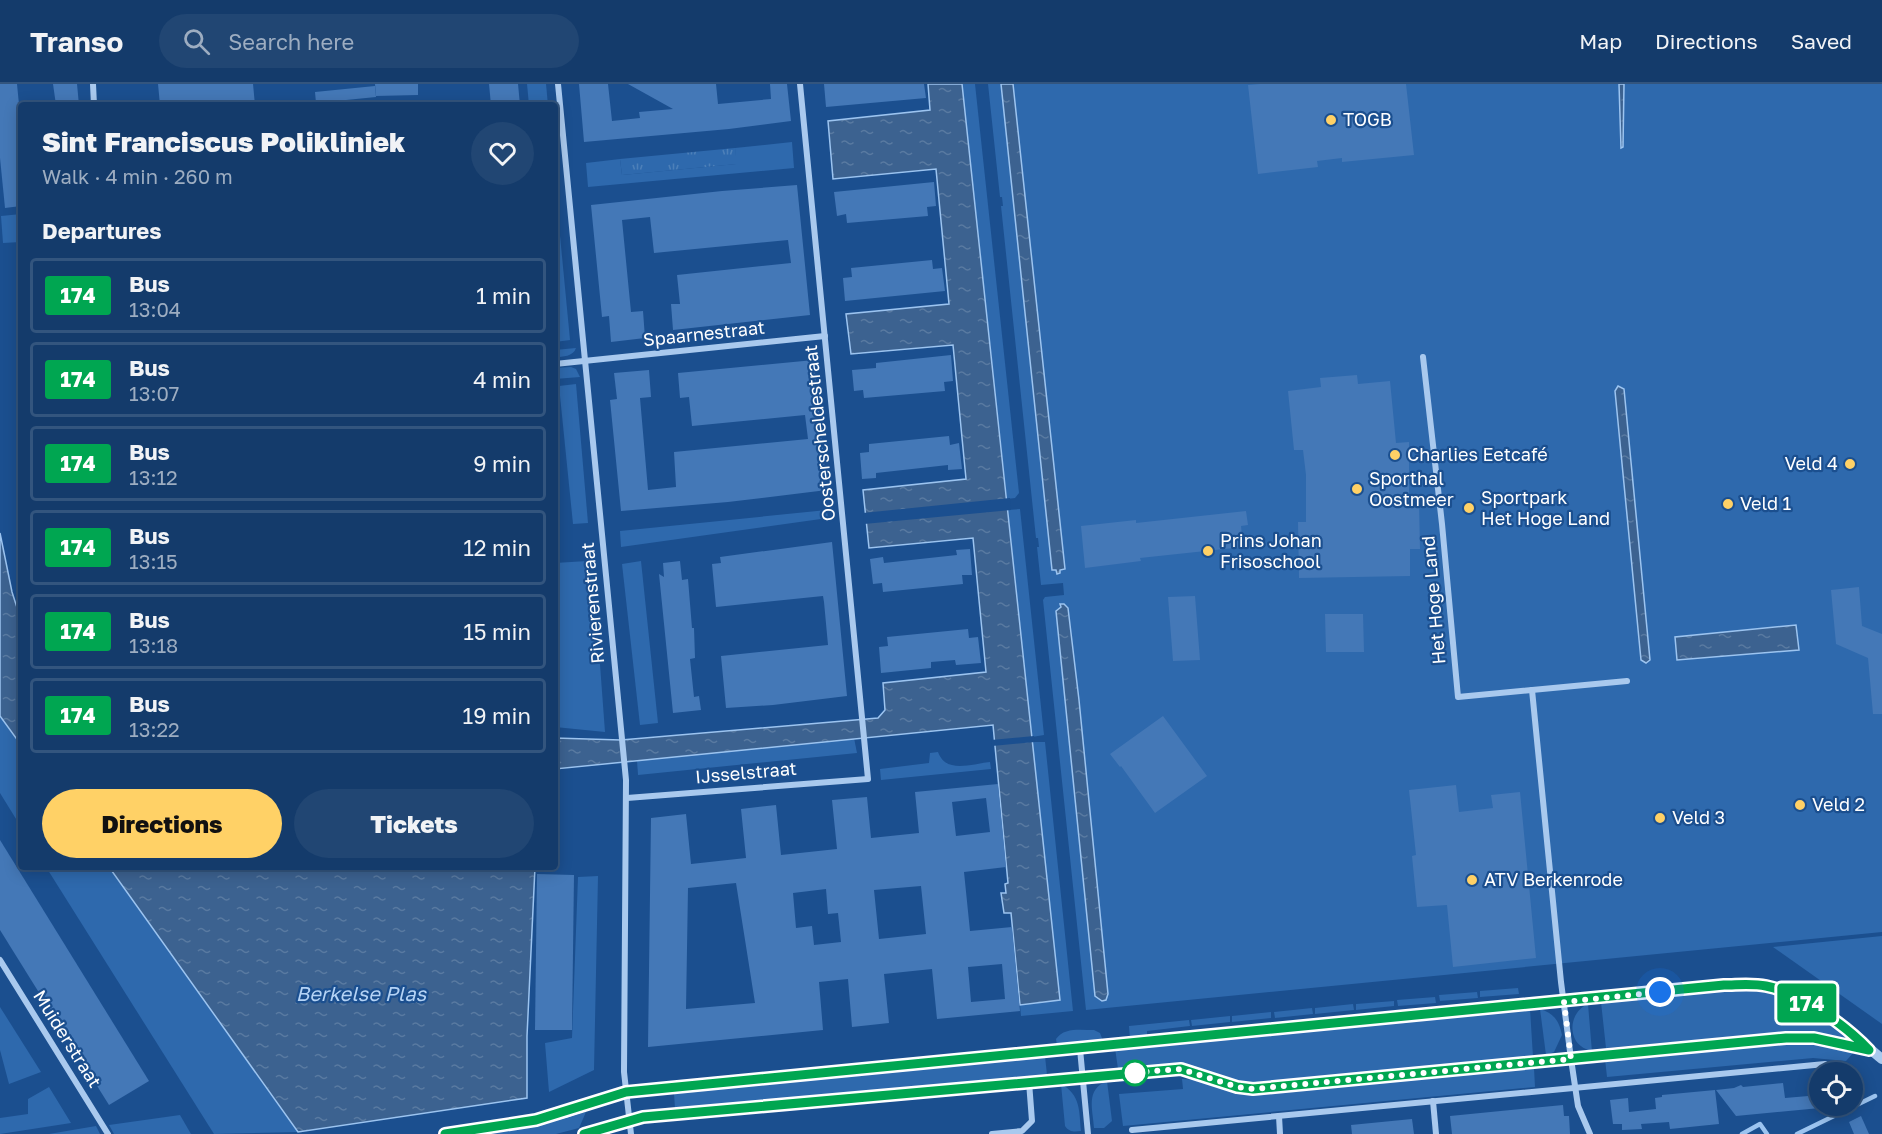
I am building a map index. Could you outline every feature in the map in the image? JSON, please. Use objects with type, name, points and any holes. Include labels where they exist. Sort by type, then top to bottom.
[{"type":"street","points":[[93,84],[94,102]]},
{"type":"street","name":"Rivierenstraat","points":[[558,84],[627,798],[626,1092],[631,1134]]},
{"type":"street","name":"Oosterscheldestraat","points":[[800,84],[868,779]]},
{"type":"street","name":"Spaarnestraat","points":[[558,364],[825,336]]},
{"type":"street","name":"Het Hoge Land","points":[[1423,357],[1458,697],[1532,690]]},
{"type":"street","points":[[1590,1134],[1578,1106],[1571,1059],[1532,690],[1627,681]]},
{"type":"street","name":"IJsselstraat","points":[[627,798],[868,779]]},
{"type":"street","name":"Muiderstraat","points":[[0,960],[108,1134]]},
{"type":"street","points":[[445,1134],[536,1120],[626,1092],[1724,985],[1766,986],[1786,992],[1808,1003],[1858,1038],[1882,1059]]},
{"type":"street","points":[[584,1134],[629,1120],[666,1115],[1181,1069],[1237,1087],[1253,1089],[1786,1038],[1814,1038],[1869,1050]]},
{"type":"street","points":[[1080,1049],[1088,1134]]},
{"type":"street","points":[[1132,1130],[1809,1065]]},
{"type":"street","points":[[992,1134],[1022,1131],[1032,1121],[1029,1082]]},
{"type":"street","points":[[1433,1101],[1436,1134]]},
{"type":"street","points":[[1279,1116],[1280,1134]]},
{"type":"green space","points":[[527,84],[546,84],[548,102],[529,102]]},
{"type":"green space","points":[[962,84],[975,84],[1019,493],[1015,498],[1007,499]]},
{"type":"green space","name":"Sportpark Het Hoge Land","points":[[988,84],[1001,84],[1052,570],[1057,570],[1010,84],[1882,84],[1882,932],[1086,1010],[1043,600],[1045,597],[1064,595],[1063,583],[1041,585],[1037,547],[1039,547],[1038,538],[1036,538],[1001,206],[1003,206],[1002,197],[1000,197]],"holes":[[[1063,604],[1107,999],[1104,1001],[1095,996],[1056,611]]]},
{"type":"green space","points":[[792,142],[794,168],[588,187],[586,163],[620,159],[622,175],[736,164],[735,148]]},
{"type":"green space","points":[[735,148],[737,164],[622,175],[620,159]]},
{"type":"green space","points":[[18,214],[18,242],[3,243],[1,216]]},
{"type":"green space","points":[[558,214],[570,340],[558,342]]},
{"type":"green space","points":[[576,348],[570,355],[558,357],[558,350]]},
{"type":"green space","points":[[558,368],[576,369],[580,377],[558,379]]},
{"type":"green space","points":[[576,384],[588,523],[573,524],[559,386]]},
{"type":"green space","points":[[1020,509],[1044,735],[1032,737],[1008,510]]},
{"type":"green space","points":[[827,510],[828,518],[621,547],[620,531]]},
{"type":"green space","points":[[587,561],[599,651],[605,732],[558,727],[558,563]]},
{"type":"green space","points":[[641,561],[658,723],[640,725],[622,564]]},
{"type":"green space","points":[[0,716],[18,741],[18,822],[0,793]]},
{"type":"green space","points":[[854,738],[857,753],[638,775],[637,760]]},
{"type":"green space","points":[[1032,742],[1045,742],[1073,1011],[1021,1016],[1020,1005],[1060,1000]]},
{"type":"green space","points":[[938,752],[942,759],[953,765],[967,766],[990,762],[991,769],[881,780],[880,769],[929,763],[930,753]]},
{"type":"green space","points":[[48,870],[111,870],[298,1132],[214,1134]]},
{"type":"green space","points":[[598,876],[594,1070],[549,1092],[545,1043],[572,1038],[578,877]]},
{"type":"green space","points":[[1882,936],[1882,1024],[1773,947]]},
{"type":"green space","points":[[1518,988],[1519,994],[1480,997],[1480,991]]},
{"type":"green space","points":[[1736,989],[1767,991],[1801,1002],[1859,1042],[1858,1044],[1822,1035],[1773,1033],[1606,1048],[1601,1002]]},
{"type":"green space","points":[[1477,992],[1478,998],[1440,1001],[1439,995]]},
{"type":"green space","points":[[1435,997],[1436,1003],[1398,1006],[1397,1000]]},
{"type":"green space","points":[[1394,1001],[1394,1006],[1356,1010],[1356,1004]]},
{"type":"green space","points":[[1353,1004],[1354,1010],[1315,1014],[1315,1008]]},
{"type":"green space","points":[[1588,1004],[1592,1052],[1578,1043],[1573,1030],[1576,1015]]},
{"type":"green space","points":[[0,1007],[41,1072],[9,1084],[0,1050]]},
{"type":"green space","points":[[1312,1008],[1313,1014],[1275,1018],[1274,1012]]},
{"type":"green space","points":[[1530,1009],[1533,1057],[1256,1084],[1222,1078],[1184,1065],[1118,1069],[1115,1048]]},
{"type":"green space","points":[[1540,1009],[1555,1018],[1562,1035],[1554,1052],[1546,1055]]},
{"type":"green space","points":[[1271,1012],[1271,1018],[1232,1022],[1232,1016]]},
{"type":"green space","points":[[1230,1016],[1230,1022],[1192,1026],[1191,1020]]},
{"type":"green space","points":[[1189,1020],[1190,1026],[1147,1031],[1147,1037],[1130,1039],[1129,1026]]},
{"type":"green space","points":[[1073,1030],[1094,1030],[1100,1033],[1103,1041],[1057,1046],[1056,1039],[1063,1033]]},
{"type":"green space","points":[[1806,1043],[1830,1046],[1853,1053],[1846,1061],[1813,1058],[1607,1077],[1605,1059]]},
{"type":"green space","points":[[1045,1056],[1047,1075],[675,1109],[674,1093]]},
{"type":"green space","points":[[1534,1068],[1535,1087],[1123,1126],[1119,1094],[1183,1089],[1182,1079],[1209,1081],[1244,1095]]},
{"type":"green space","points":[[1107,1081],[1112,1121],[1104,1128],[1094,1128],[1093,1095],[1100,1085]]},
{"type":"green space","points":[[1061,1084],[1068,1088],[1076,1098],[1081,1131],[1072,1131],[1065,1126]]},
{"type":"green space","points":[[49,1087],[71,1123],[0,1134],[0,1118],[28,1114],[28,1099]]},
{"type":"green space","points":[[586,1112],[579,1128],[556,1134],[486,1134],[531,1127]]},
{"type":"green space","points":[[180,1115],[191,1134],[114,1134],[109,1125]]},
{"type":"green space","points":[[96,1126],[100,1134],[49,1134]]},
{"type":"water","points":[[928,84],[962,84],[1060,1000],[1020,1005],[1011,913],[1004,913],[1001,893],[1006,893],[1005,884],[1008,883],[993,725],[558,769],[558,738],[621,740],[878,718],[885,710],[883,683],[986,672],[973,538],[869,548],[863,490],[966,479],[953,345],[851,354],[846,314],[949,304],[936,169],[833,179],[828,121],[930,110]]},
{"type":"water","points":[[1001,84],[1013,84],[1065,569],[1060,570],[1057,574],[1056,570],[1052,570]]},
{"type":"water","points":[[1619,84],[1624,84],[1623,147],[1621,148]]},
{"type":"water","points":[[1618,386],[1624,389],[1650,660],[1646,663],[1641,660],[1615,391]]},
{"type":"water","points":[[0,533],[18,611],[18,741],[0,716]]},
{"type":"water","points":[[1060,604],[1068,608],[1079,700],[1108,994],[1106,1000],[1102,1001],[1095,996],[1056,611],[1061,607]]},
{"type":"water","points":[[1796,625],[1799,650],[1677,660],[1675,637]]},
{"type":"water","name":"Berkelse Plas","points":[[111,870],[535,870],[527,1036],[527,1098],[298,1132]]},
{"type":"pier","points":[[1010,498],[1011,510],[864,524],[863,513]]},
{"type":"pier","points":[[1034,736],[1035,742],[992,746],[991,740]]},
{"type":"building","points":[[0,84],[17,84],[18,206],[5,208],[0,158]]},
{"type":"building","points":[[53,84],[77,84],[79,102],[56,102]]},
{"type":"building","points":[[158,84],[253,84],[255,102],[160,102]]},
{"type":"building","points":[[375,84],[418,84],[418,95],[376,96]]},
{"type":"building","points":[[489,84],[518,84],[520,102],[491,102]]},
{"type":"building","points":[[579,84],[608,84],[612,121],[640,118],[639,112],[673,109],[628,84],[716,84],[718,104],[771,99],[770,84],[787,84],[791,121],[584,142]]},
{"type":"building","points":[[824,84],[924,84],[926,98],[826,107]]},
{"type":"building","name":"TOGB","points":[[1406,84],[1414,155],[1342,162],[1342,158],[1317,161],[1318,167],[1258,174],[1248,85]]},
{"type":"building","points":[[375,86],[376,97],[316,102],[315,92]]},
{"type":"building","points":[[934,182],[936,206],[927,207],[928,216],[847,223],[846,214],[837,216],[834,192]]},
{"type":"building","points":[[797,185],[810,315],[673,330],[671,304],[680,304],[677,275],[791,263],[788,240],[654,253],[650,217],[622,220],[631,312],[643,311],[645,338],[611,342],[609,316],[602,317],[591,205]]},
{"type":"building","points":[[932,260],[933,269],[942,268],[945,291],[845,301],[843,278],[852,277],[851,268]]},
{"type":"building","points":[[951,355],[953,381],[944,382],[945,391],[864,398],[863,390],[854,391],[852,370],[876,368],[876,363]]},
{"type":"building","points":[[814,360],[827,490],[728,502],[621,511],[610,400],[617,399],[614,373],[649,370],[651,397],[640,398],[648,490],[676,487],[674,452],[808,439],[805,415],[692,426],[689,397],[680,398],[678,373]]},
{"type":"building","name":"Sporthal Oostmeer","points":[[1357,375],[1358,384],[1390,381],[1396,443],[1409,442],[1409,502],[1419,502],[1420,549],[1410,549],[1410,576],[1299,578],[1298,522],[1306,522],[1306,475],[1303,450],[1294,450],[1288,391],[1321,387],[1320,378]]},
{"type":"building","points":[[949,436],[950,445],[959,443],[962,469],[948,470],[948,465],[876,473],[876,478],[862,479],[860,453],[869,452],[869,444]]},
{"type":"building","points":[[1246,511],[1248,525],[1241,526],[1243,547],[1140,558],[1141,561],[1085,568],[1081,526],[1136,520],[1136,523]]},
{"type":"building","points":[[832,542],[847,696],[726,708],[721,656],[828,645],[824,602],[823,596],[716,607],[712,564],[721,563],[720,557]]},
{"type":"building","points":[[970,549],[972,575],[962,575],[963,584],[883,592],[882,583],[873,584],[870,559],[883,557],[884,563],[957,555],[956,550]]},
{"type":"building","points":[[680,561],[682,580],[688,579],[695,658],[690,659],[694,697],[699,696],[701,710],[673,713],[659,574],[664,577],[663,563]]},
{"type":"building","points":[[1859,587],[1862,626],[1882,634],[1882,714],[1873,714],[1868,658],[1836,644],[1831,590]]},
{"type":"building","points":[[1195,596],[1200,660],[1173,661],[1168,597]]},
{"type":"building","points":[[1325,614],[1363,614],[1364,652],[1326,652]]},
{"type":"building","points":[[968,629],[969,638],[978,637],[981,663],[956,665],[955,660],[931,662],[931,668],[881,673],[879,647],[888,646],[887,637]]},
{"type":"building","points":[[1163,716],[1207,776],[1155,813],[1110,754]]},
{"type":"building","points":[[998,784],[1006,867],[964,872],[970,931],[1012,927],[1020,1011],[937,1019],[932,969],[884,974],[889,1023],[852,1027],[848,979],[819,982],[823,1030],[648,1047],[651,818],[686,814],[691,864],[746,858],[741,809],[776,805],[781,855],[837,849],[832,800],[867,797],[871,838],[919,833],[915,792]],"holes":[[[986,798],[990,832],[956,836],[952,802]],[[736,883],[755,1003],[686,1009],[688,888]],[[921,886],[926,934],[879,939],[874,890]],[[826,889],[828,914],[838,913],[841,942],[814,945],[812,926],[796,928],[793,893]],[[1002,964],[1005,999],[971,1002],[968,967]]]},
{"type":"building","name":"ATV Berkenrode","points":[[1456,785],[1459,812],[1493,808],[1491,795],[1520,792],[1536,958],[1453,967],[1447,905],[1417,907],[1412,856],[1416,855],[1409,790]]},
{"type":"building","points":[[0,840],[149,1081],[109,1105],[0,930]]},
{"type":"building","points":[[537,874],[574,875],[572,1030],[535,1030]]},
{"type":"building","points":[[1783,1083],[1785,1098],[1809,1096],[1809,1109],[1736,1116],[1716,1090],[1741,1085],[1743,1087]]},
{"type":"building","points":[[1715,1090],[1719,1124],[1670,1129],[1669,1122],[1641,1124],[1642,1129],[1622,1130],[1622,1124],[1613,1124],[1610,1100],[1628,1098],[1629,1112],[1656,1109],[1655,1098],[1662,1097],[1662,1095]]},
{"type":"building","points":[[1563,1105],[1564,1116],[1569,1116],[1570,1134],[1452,1134],[1450,1116]]},
{"type":"building","points":[[1861,1116],[1869,1134],[1854,1134],[1849,1122]]},
{"type":"building","points":[[1412,1119],[1414,1134],[1352,1134],[1351,1125]]},
{"type":"waterway","points":[[1797,1134],[1875,1096]]},
{"type":"waterway","points":[[1742,1134],[1760,1124],[1767,1134]]},
{"type":"bus line","name":"174","points":[[445,1134],[536,1120],[565,1113],[626,1092],[1530,1006],[1724,985],[1766,986],[1786,992],[1808,1003],[1858,1038],[1869,1050],[1814,1038],[1786,1038],[1253,1089],[1237,1087],[1181,1069],[643,1117],[584,1134]]},
{"type":"place","name":"TOGB","points":[[1331,120]]},
{"type":"place","name":"Charlies Eetcafé","points":[[1395,455]]},
{"type":"place","name":"Veld 4","points":[[1850,464]]},
{"type":"place","name":"Sporthal Oostmeer","points":[[1357,489]]},
{"type":"place","name":"Veld 1","points":[[1728,504]]},
{"type":"place","name":"Sportpark Het Hoge Land","points":[[1469,508]]},
{"type":"place","name":"Prins Johan Frisoschool","points":[[1208,551]]},
{"type":"place","name":"Veld 2","points":[[1800,805]]},
{"type":"place","name":"Veld 3","points":[[1660,818]]},
{"type":"place","name":"ATV Berkenrode","points":[[1472,880]]},
{"type":"route","points":[[1135,1073],[1130,1073],[1181,1069],[1237,1087],[1253,1089],[1571,1059],[1564,1002],[1660,992]]}]
